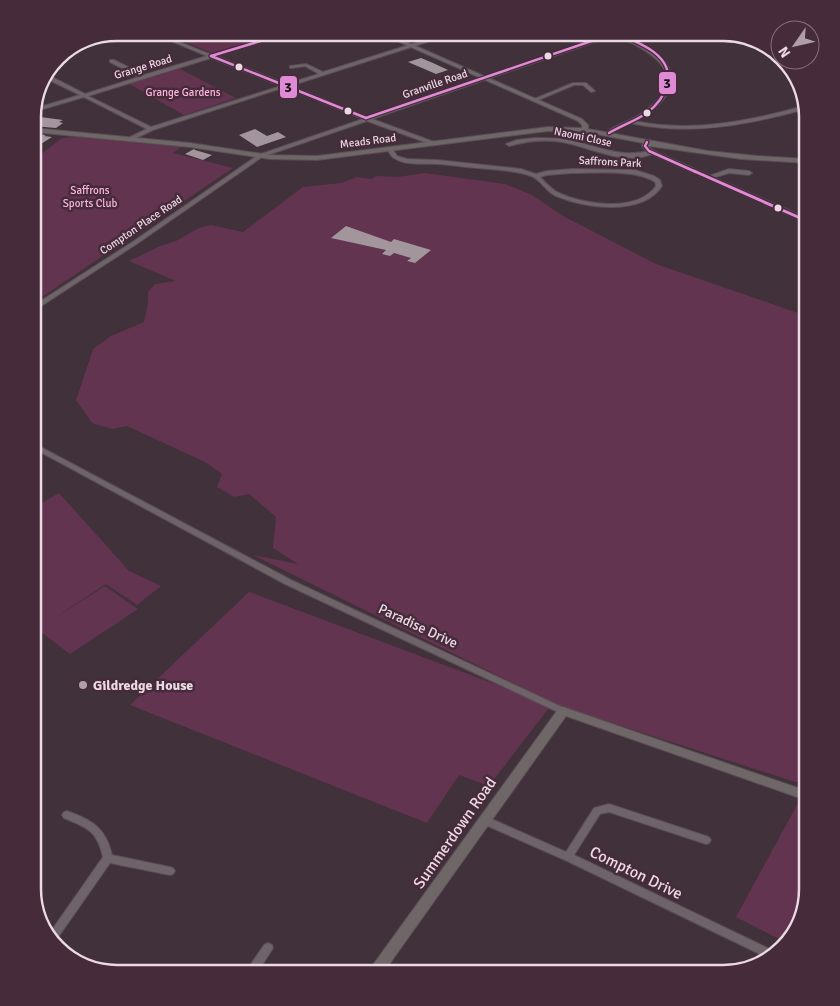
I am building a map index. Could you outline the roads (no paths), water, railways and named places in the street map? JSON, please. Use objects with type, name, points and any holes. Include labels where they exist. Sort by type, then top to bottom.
[{"type":"street","points":[[175,41],[435,144]]},
{"type":"street","name":"Grange Road","points":[[42,108],[258,41]]},
{"type":"street","points":[[401,41],[580,120],[585,125],[585,129]]},
{"type":"street","points":[[132,138],[151,129],[424,41]]},
{"type":"street","name":"Granville Road","points":[[260,156],[592,41]]},
{"type":"street","points":[[638,42],[644,41]]},
{"type":"street","points":[[610,134],[655,106],[670,82],[670,72],[664,62],[654,52],[638,42]]},
{"type":"street","points":[[112,61],[143,77]]},
{"type":"street","points":[[292,67],[306,65],[323,74]]},
{"type":"street","points":[[52,79],[151,129]]},
{"type":"street","points":[[534,100],[574,84],[584,84],[593,90]]},
{"type":"street","points":[[631,122],[649,125],[726,124],[765,118],[798,109]]},
{"type":"street","name":"Meads Road","points":[[41,131],[132,138],[291,159],[317,158],[548,129],[585,129],[704,152],[760,159],[799,161]]},
{"type":"street","name":"Naomi Close","points":[[509,144],[524,140],[541,139],[568,142],[607,154],[638,155],[653,152]]},
{"type":"street","points":[[646,142],[646,148],[653,152],[799,217]]},
{"type":"street","name":"Saffrons Park","points":[[390,149],[395,157],[406,161],[437,162],[520,171],[536,176],[550,190],[557,194],[608,206],[620,206],[640,200],[656,191],[660,186],[658,181],[649,175],[630,171],[572,171],[536,176]]},
{"type":"street","name":"Meads Road","points":[[704,152],[799,155]]},
{"type":"street","name":"Compton Place Road","points":[[41,305],[260,156]]},
{"type":"street","points":[[709,177],[729,171],[749,173]]},
{"type":"street","name":"Paradise Drive","points":[[41,449],[288,582],[563,712],[799,793]]},
{"type":"street","name":"Summerdown Road","points":[[381,965],[563,712]]},
{"type":"street","points":[[568,857],[597,811],[610,808],[706,840]]},
{"type":"street","points":[[55,933],[108,858],[106,842],[96,830],[67,815]]},
{"type":"street","name":"Compton Drive","points":[[484,820],[568,857],[765,952]]},
{"type":"street","points":[[108,858],[170,870]]},
{"type":"street","points":[[257,965],[268,948]]},
{"type":"place","name":"Gildredge House","points":[[83,685]]},
{"type":"park label","name":"Grange Gardens","points":[[183,92]]},
{"type":"park label","name":"Saffrons Sports Club","points":[[90,196]]}]
